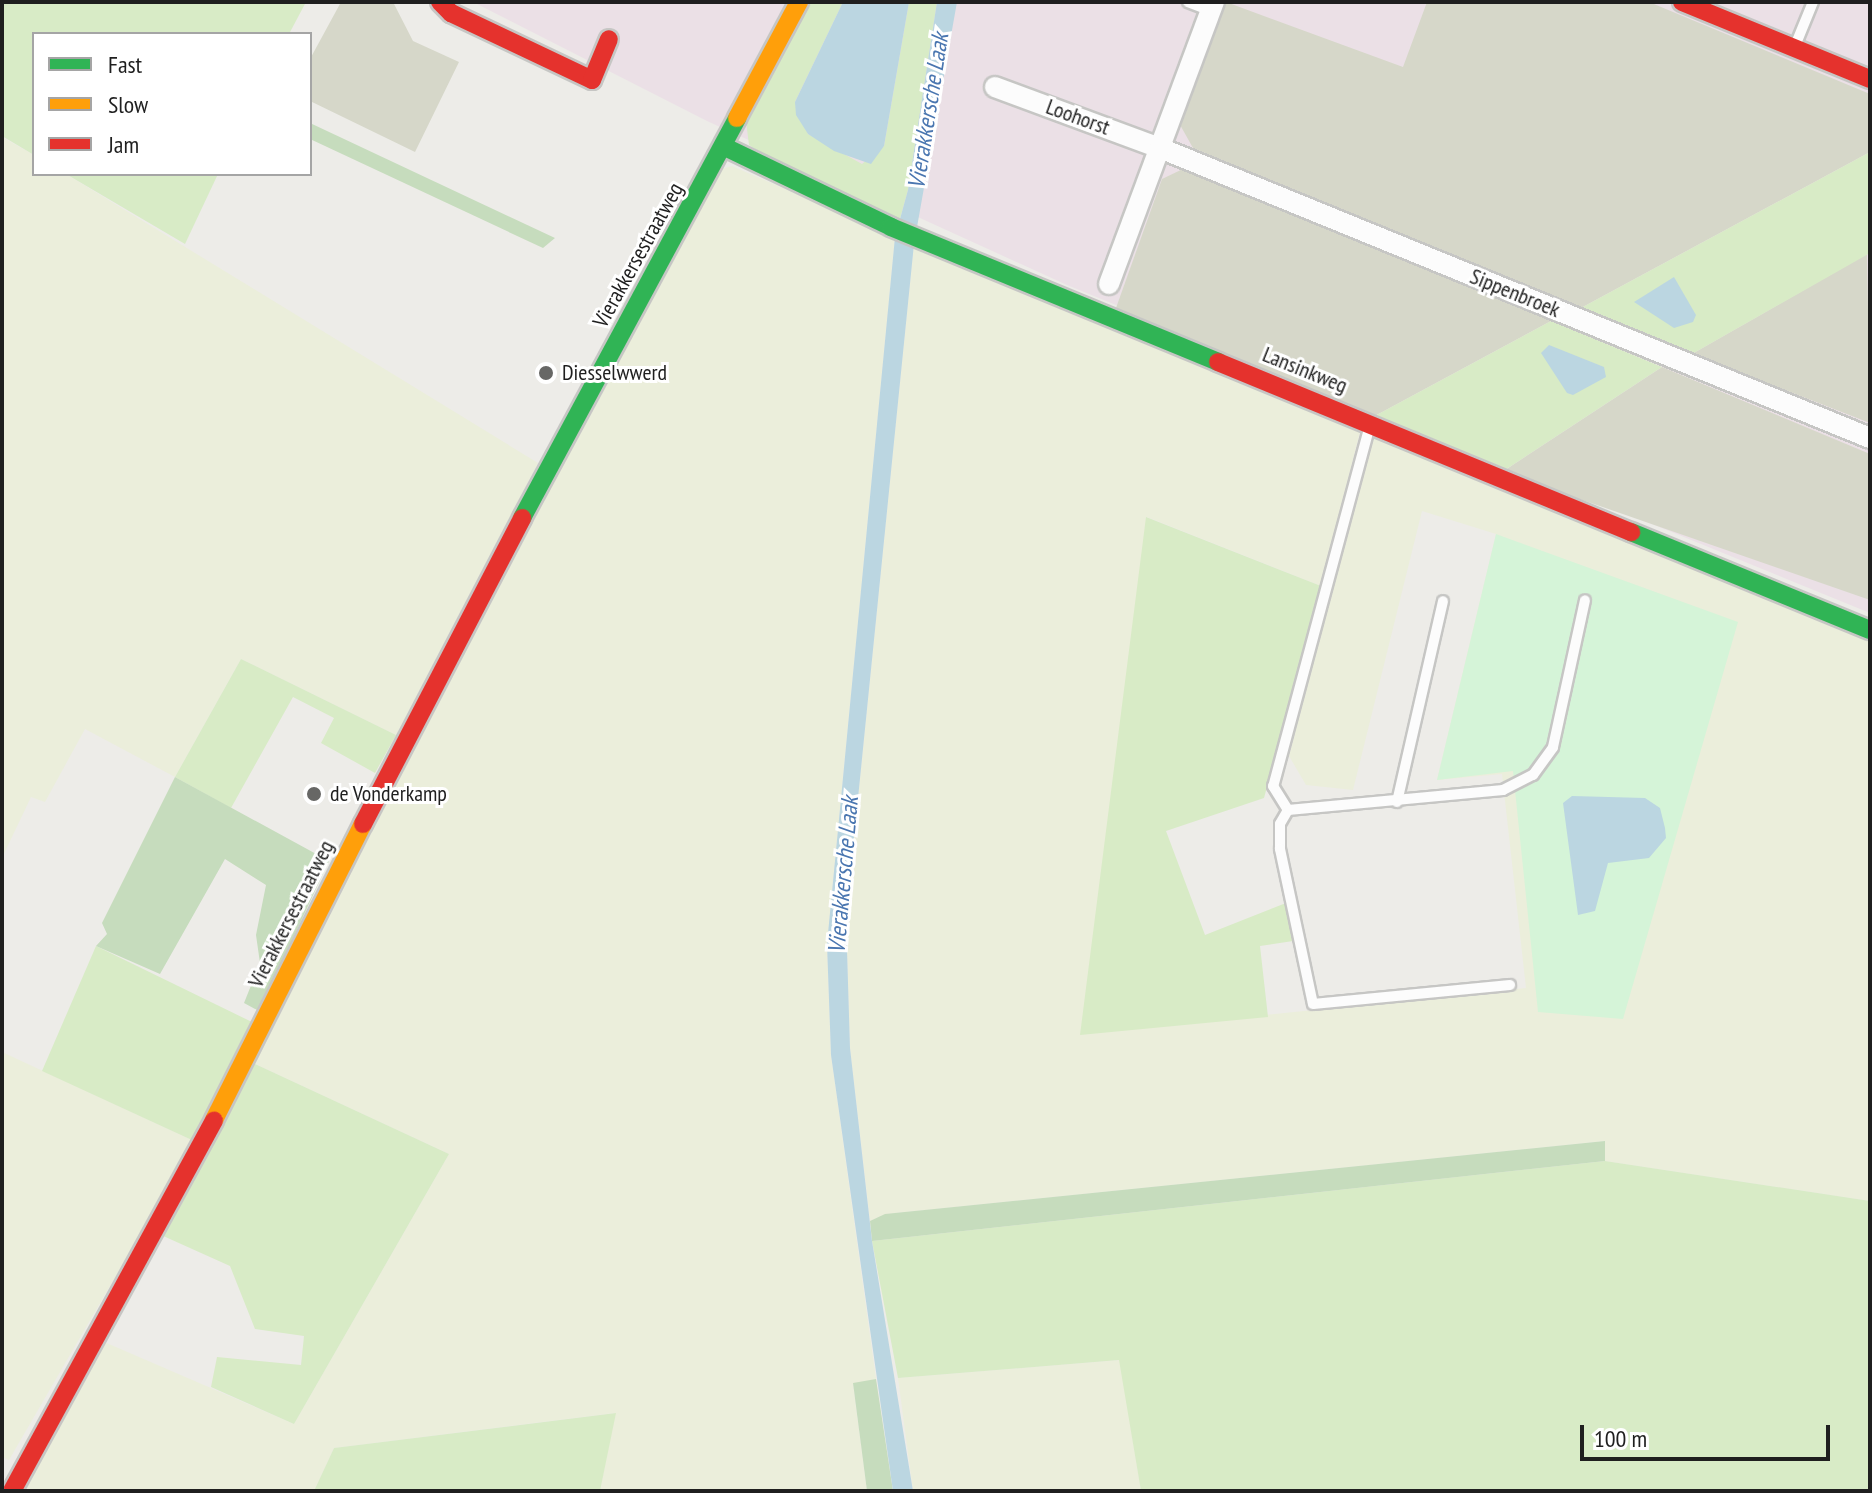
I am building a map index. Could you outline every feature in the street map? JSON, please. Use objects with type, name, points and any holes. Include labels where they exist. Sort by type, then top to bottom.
[{"type":"street","points":[[440,2],[451,13],[592,80],[609,39]]},
{"type":"street","name":"Vierakkersestraatweg","points":[[12,1491],[187,1173],[451,649],[725,147],[799,2]]},
{"type":"street","points":[[1682,2],[1711,8],[1794,48],[1870,79]]},
{"type":"street","points":[[1109,284],[1212,6]]},
{"type":"street","name":"Loohorst","points":[[995,87],[1160,148]]},
{"type":"street","name":"Lansinkweg","points":[[725,147],[891,227],[1870,630]]},
{"type":"street","name":"Sippenbroek","points":[[1160,148],[1870,438]]},
{"type":"lane","points":[[1188,2],[1212,6]]},
{"type":"lane","points":[[1794,48],[1813,2]]},
{"type":"lane","points":[[1288,810],[1273,786],[1370,423]]},
{"type":"lane","points":[[1288,810],[1503,790],[1533,775],[1553,747],[1585,600]]},
{"type":"lane","points":[[1397,802],[1443,601]]},
{"type":"lane","points":[[1288,810],[1280,824],[1280,849],[1313,1004],[1510,985]]},
{"type":"shaded area","points":[[341,2],[393,2],[413,41],[459,62],[415,152],[312,102],[312,55]]},
{"type":"shaded area","points":[[473,2],[1870,2],[1870,613],[1067,285],[707,121]]},
{"type":"shaded area","points":[[1226,2],[1403,67],[1427,2],[1649,2],[1870,94],[1870,152],[1579,309],[1193,148],[1179,123]]},
{"type":"shaded area","points":[[1185,168],[1197,169],[1551,321],[1371,418],[1116,308],[1162,179]]},
{"type":"shaded area","points":[[1867,254],[1870,423],[1692,354]]},
{"type":"shaded area","points":[[1662,367],[1870,454],[1870,600],[1502,472]]},
{"type":"green space","points":[[2,2],[306,2],[290,32],[32,32],[32,154],[2,136]]},
{"type":"green space","points":[[805,2],[843,2],[795,102],[808,134],[862,164],[884,146],[909,2],[937,2],[908,190],[895,237],[749,145],[746,121]]},
{"type":"green space","points":[[312,124],[555,238],[543,248],[312,140]]},
{"type":"green space","points":[[2,137],[32,154],[32,176],[69,176],[538,463],[396,735],[241,659],[175,777],[85,729],[45,802],[31,797],[2,858]]},
{"type":"green space","points":[[1870,152],[1870,253],[1692,354],[1579,309]]},
{"type":"green space","points":[[732,166],[895,237],[827,944],[831,1055],[876,1379],[853,1384],[867,1491],[600,1491],[615,1413],[334,1448],[314,1491],[16,1491],[102,1341],[294,1424],[449,1154],[253,1063],[363,832],[718,170]]},
{"type":"green space","points":[[69,176],[217,176],[185,244]]},
{"type":"green space","points":[[914,244],[1361,428],[1321,586],[1147,517],[1081,1034],[1526,988],[1502,774],[1437,780],[1496,534],[1422,511],[1353,790],[1306,785],[1289,756],[1373,433],[1870,637],[1870,1201],[1605,1161],[1605,1141],[886,1214],[870,1221],[850,1048],[846,917]]},
{"type":"green space","points":[[1551,321],[1662,367],[1502,472],[1371,418]]},
{"type":"green space","points":[[1146,517],[1321,586],[1264,798],[1166,831],[1205,935],[1286,903],[1293,941],[1260,946],[1268,1017],[1080,1035]]},
{"type":"green space","points":[[1496,534],[1738,622],[1623,1019],[1538,1012],[1513,771],[1437,780]]},
{"type":"green space","points":[[241,659],[396,735],[375,773],[321,743],[334,718],[293,697],[231,808],[175,777]]},
{"type":"green space","points":[[175,777],[329,861],[259,1011],[244,1003],[260,963],[256,935],[266,885],[225,859],[160,974],[96,946],[107,934],[102,923]]},
{"type":"green space","points":[[96,946],[254,1023],[194,1141],[42,1071]]},
{"type":"green space","points":[[2,1052],[194,1141],[9,1460],[2,1457]]},
{"type":"green space","points":[[253,1063],[449,1154],[294,1424],[211,1387],[217,1357],[301,1365],[304,1336],[255,1329],[230,1266],[161,1235]]},
{"type":"green space","points":[[1605,1141],[1605,1161],[872,1241],[870,1221],[885,1214]]},
{"type":"green space","points":[[1605,1161],[1870,1201],[1870,1491],[1141,1491],[1119,1360],[898,1378],[872,1241]]},
{"type":"green space","points":[[1120,1360],[1141,1491],[913,1491],[898,1378]]},
{"type":"green space","points":[[876,1379],[893,1491],[867,1491],[853,1383]]},
{"type":"green space","points":[[616,1413],[600,1491],[314,1491],[334,1448]]},
{"type":"water","points":[[843,2],[909,2],[884,146],[871,164],[834,151],[808,134],[796,115],[795,102]]},
{"type":"water","name":"Vierakkersche Laak","points":[[937,2],[957,2],[914,244],[846,917],[850,1048],[872,1241],[913,1491],[893,1491],[831,1055],[827,944],[895,237],[908,190]]},
{"type":"water","points":[[1674,277],[1696,315],[1693,322],[1674,328],[1634,302]]},
{"type":"water","points":[[1549,345],[1604,367],[1606,377],[1573,395],[1567,393],[1541,353]]},
{"type":"water","points":[[1572,796],[1645,798],[1660,808],[1666,838],[1649,858],[1608,863],[1595,911],[1578,915],[1563,803]]},
{"type":"traffic: fast","points":[[522,518],[737,118]]},
{"type":"traffic: fast","points":[[725,147],[891,227],[1218,362]]},
{"type":"traffic: fast","points":[[1631,532],[1870,630]]},
{"type":"traffic: slow","points":[[737,118],[799,2]]},
{"type":"traffic: slow","points":[[214,1120],[363,824]]},
{"type":"traffic: jam","points":[[440,2],[451,13],[592,80],[609,39]]},
{"type":"traffic: jam","points":[[1682,2],[1870,79]]},
{"type":"traffic: jam","points":[[1218,362],[1631,532]]},
{"type":"traffic: jam","points":[[363,824],[522,518]]},
{"type":"traffic: jam","points":[[12,1491],[214,1120]]},
{"type":"place","name":"Diesselwwerd","points":[[546,373]]},
{"type":"place","name":"de Vonderkamp","points":[[314,794]]}]
